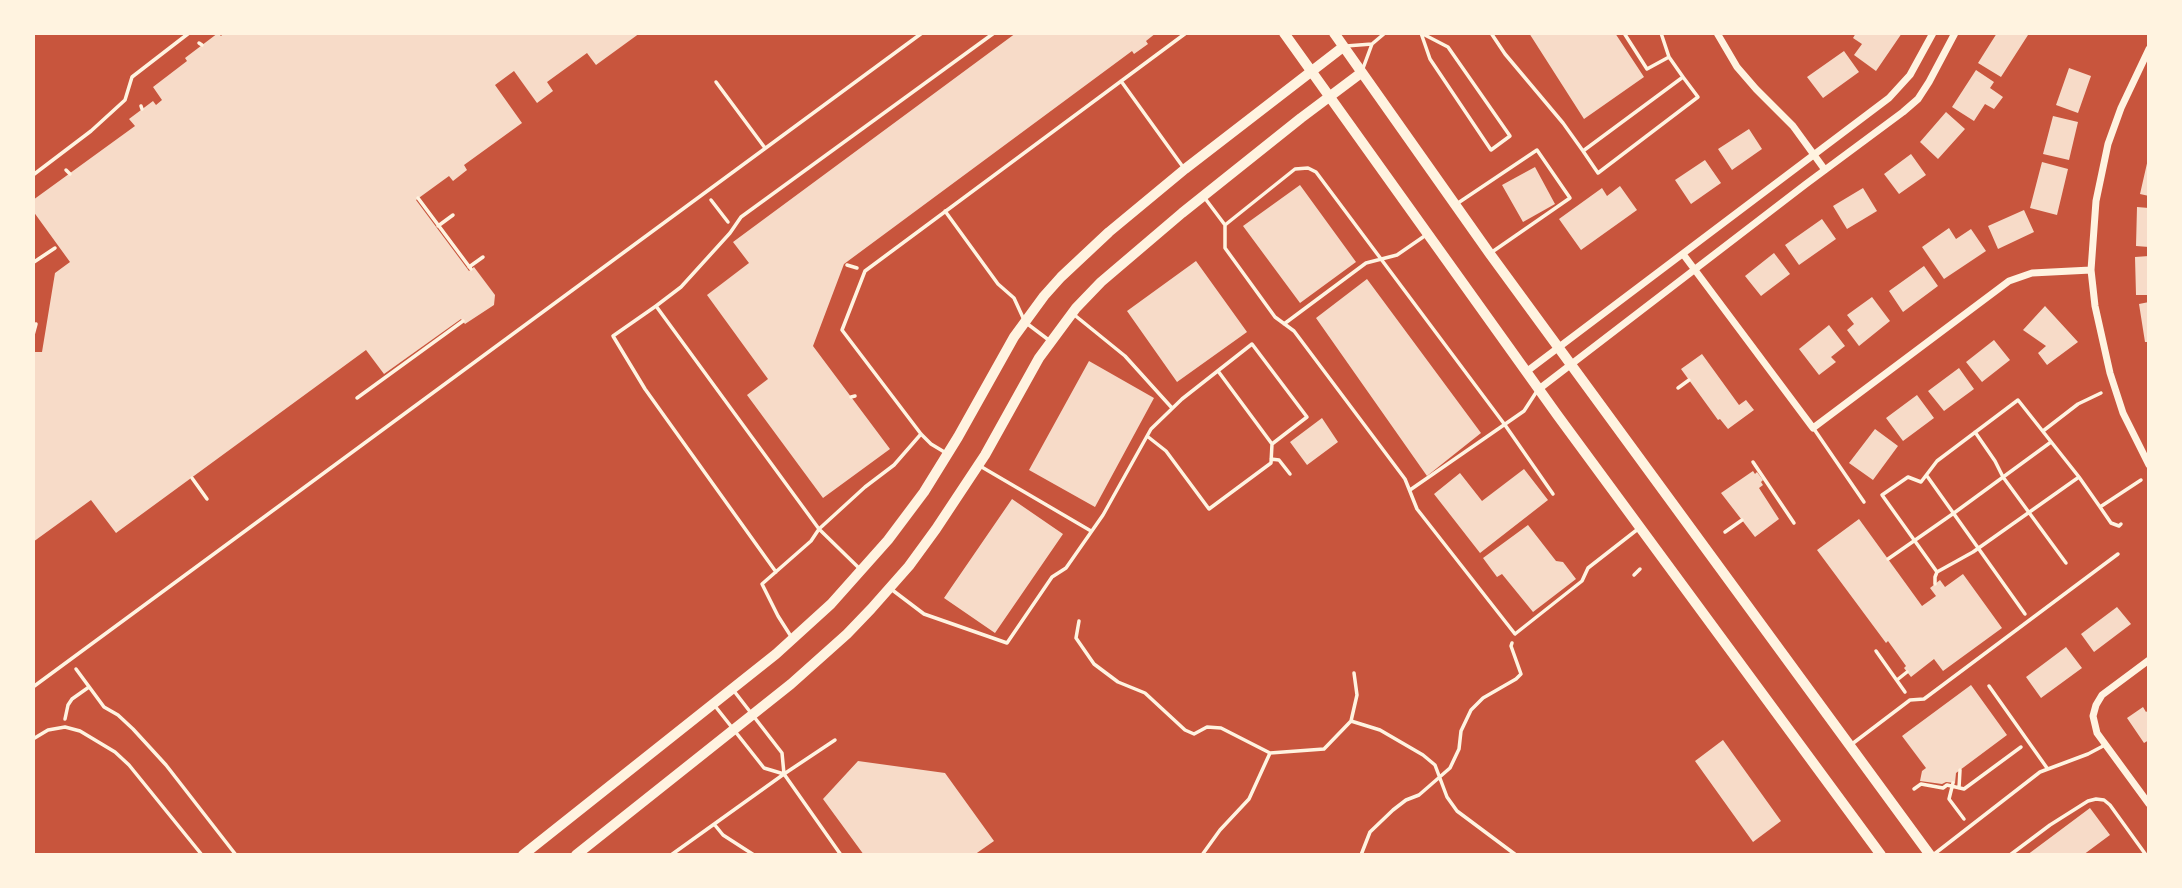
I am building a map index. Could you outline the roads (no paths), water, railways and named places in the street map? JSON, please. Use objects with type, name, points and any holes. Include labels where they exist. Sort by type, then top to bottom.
[{"type":"main road","points":[[1284,33],[1526,372],[1881,855]]},
{"type":"main road","points":[[1334,33],[1490,254],[1932,855]]},
{"type":"street","points":[[1717,33],[1742,73],[1793,126],[1825,170]]},
{"type":"street","points":[[1526,372],[1815,156],[1896,91],[1910,75],[1933,33]]},
{"type":"street","points":[[1539,389],[1903,113],[1917,99],[1934,74],[1955,33]]},
{"type":"street","points":[[523,855],[733,689],[793,640],[831,604],[862,571],[909,512],[948,454],[990,377],[1044,296],[1081,258],[1185,169],[1343,47]]},
{"type":"street","points":[[2149,49],[2121,108],[2105,153],[2096,201],[2091,270],[2097,317],[2110,373],[2123,413],[2149,466]]},
{"type":"street","points":[[576,855],[753,715],[835,645],[889,588],[932,536],[979,465],[1050,341],[1111,272],[1329,96],[1362,73]]},
{"type":"street","points":[[1683,254],[1813,428],[2009,281],[2032,273],[2091,270]]},
{"type":"street","points":[[2149,660],[2107,691],[2096,705],[2093,716],[2095,728],[2105,745],[2149,804]]},
{"type":"lane","points":[[33,175],[91,131],[125,100],[132,78],[189,33]]},
{"type":"lane","points":[[33,687],[922,33]]},
{"type":"lane","points":[[776,572],[645,389],[613,336],[681,287],[741,217],[994,33]]},
{"type":"lane","points":[[948,454],[920,435],[842,330],[865,271],[1186,33]]},
{"type":"lane","points":[[1362,73],[1372,44],[1385,33]]},
{"type":"lane","points":[[1421,33],[1448,47],[1510,136],[1491,150],[1430,59],[1421,33]]},
{"type":"lane","points":[[1491,33],[1598,173],[1698,97],[1669,57],[1661,33]]},
{"type":"lane","points":[[1624,33],[1647,69],[1669,57]]},
{"type":"lane","points":[[1343,47],[1372,44]]},
{"type":"lane","points":[[1583,151],[1683,77]]},
{"type":"lane","points":[[1121,81],[1185,169]]},
{"type":"lane","points":[[716,82],[765,148]]},
{"type":"lane","points":[[1455,205],[1537,150],[1570,198],[1490,254]]},
{"type":"lane","points":[[1225,225],[1291,171],[1299,167],[1308,168],[1319,176],[1505,425],[1553,494]]},
{"type":"lane","points":[[1203,196],[1225,225],[1225,248],[1275,317],[1294,331],[1310,352],[1405,479],[1417,509],[1515,634],[1582,581],[1588,568],[1640,528]]},
{"type":"lane","points":[[945,211],[998,284],[1014,298],[1025,322],[1050,341]]},
{"type":"lane","points":[[1284,324],[1366,263],[1397,255],[1427,234]]},
{"type":"lane","points":[[33,273],[33,285]]},
{"type":"lane","points":[[656,306],[819,529],[862,571]]},
{"type":"lane","points":[[1072,313],[1125,356],[1172,408]]},
{"type":"lane","points":[[889,588],[924,614],[1007,643],[1052,577],[1066,568],[1103,515],[1147,436],[1172,408],[1252,344],[1307,417],[1272,444]]},
{"type":"lane","points":[[1147,436],[1167,451],[1209,509],[1270,463],[1272,444],[1218,371]]},
{"type":"lane","points":[[1410,490],[1524,411],[1539,389]]},
{"type":"lane","points":[[1813,428],[1864,502]]},
{"type":"lane","points":[[793,640],[762,584],[811,541],[819,529],[865,487],[894,465],[920,435]]},
{"type":"lane","points":[[1271,459],[1279,460],[1290,474]]},
{"type":"lane","points":[[1753,462],[1794,523]]},
{"type":"lane","points":[[979,465],[1091,531]]},
{"type":"lane","points":[[1851,745],[1910,700],[1924,699],[2118,554]]},
{"type":"lane","points":[[1989,686],[2048,768]]},
{"type":"lane","points":[[733,689],[782,753],[784,774],[841,855]]},
{"type":"lane","points":[[714,704],[764,768],[784,774]]},
{"type":"lane","points":[[33,739],[48,730],[72,728],[122,757],[202,855]]},
{"type":"lane","points":[[671,855],[835,740]]},
{"type":"lane","points":[[1932,855],[2040,772],[2105,745]]},
{"type":"lane","points":[[2010,855],[2050,825],[2095,799],[2104,800],[2110,805],[2146,855]]},
{"type":"lane","points":[[714,824],[723,835],[754,855]]}]
